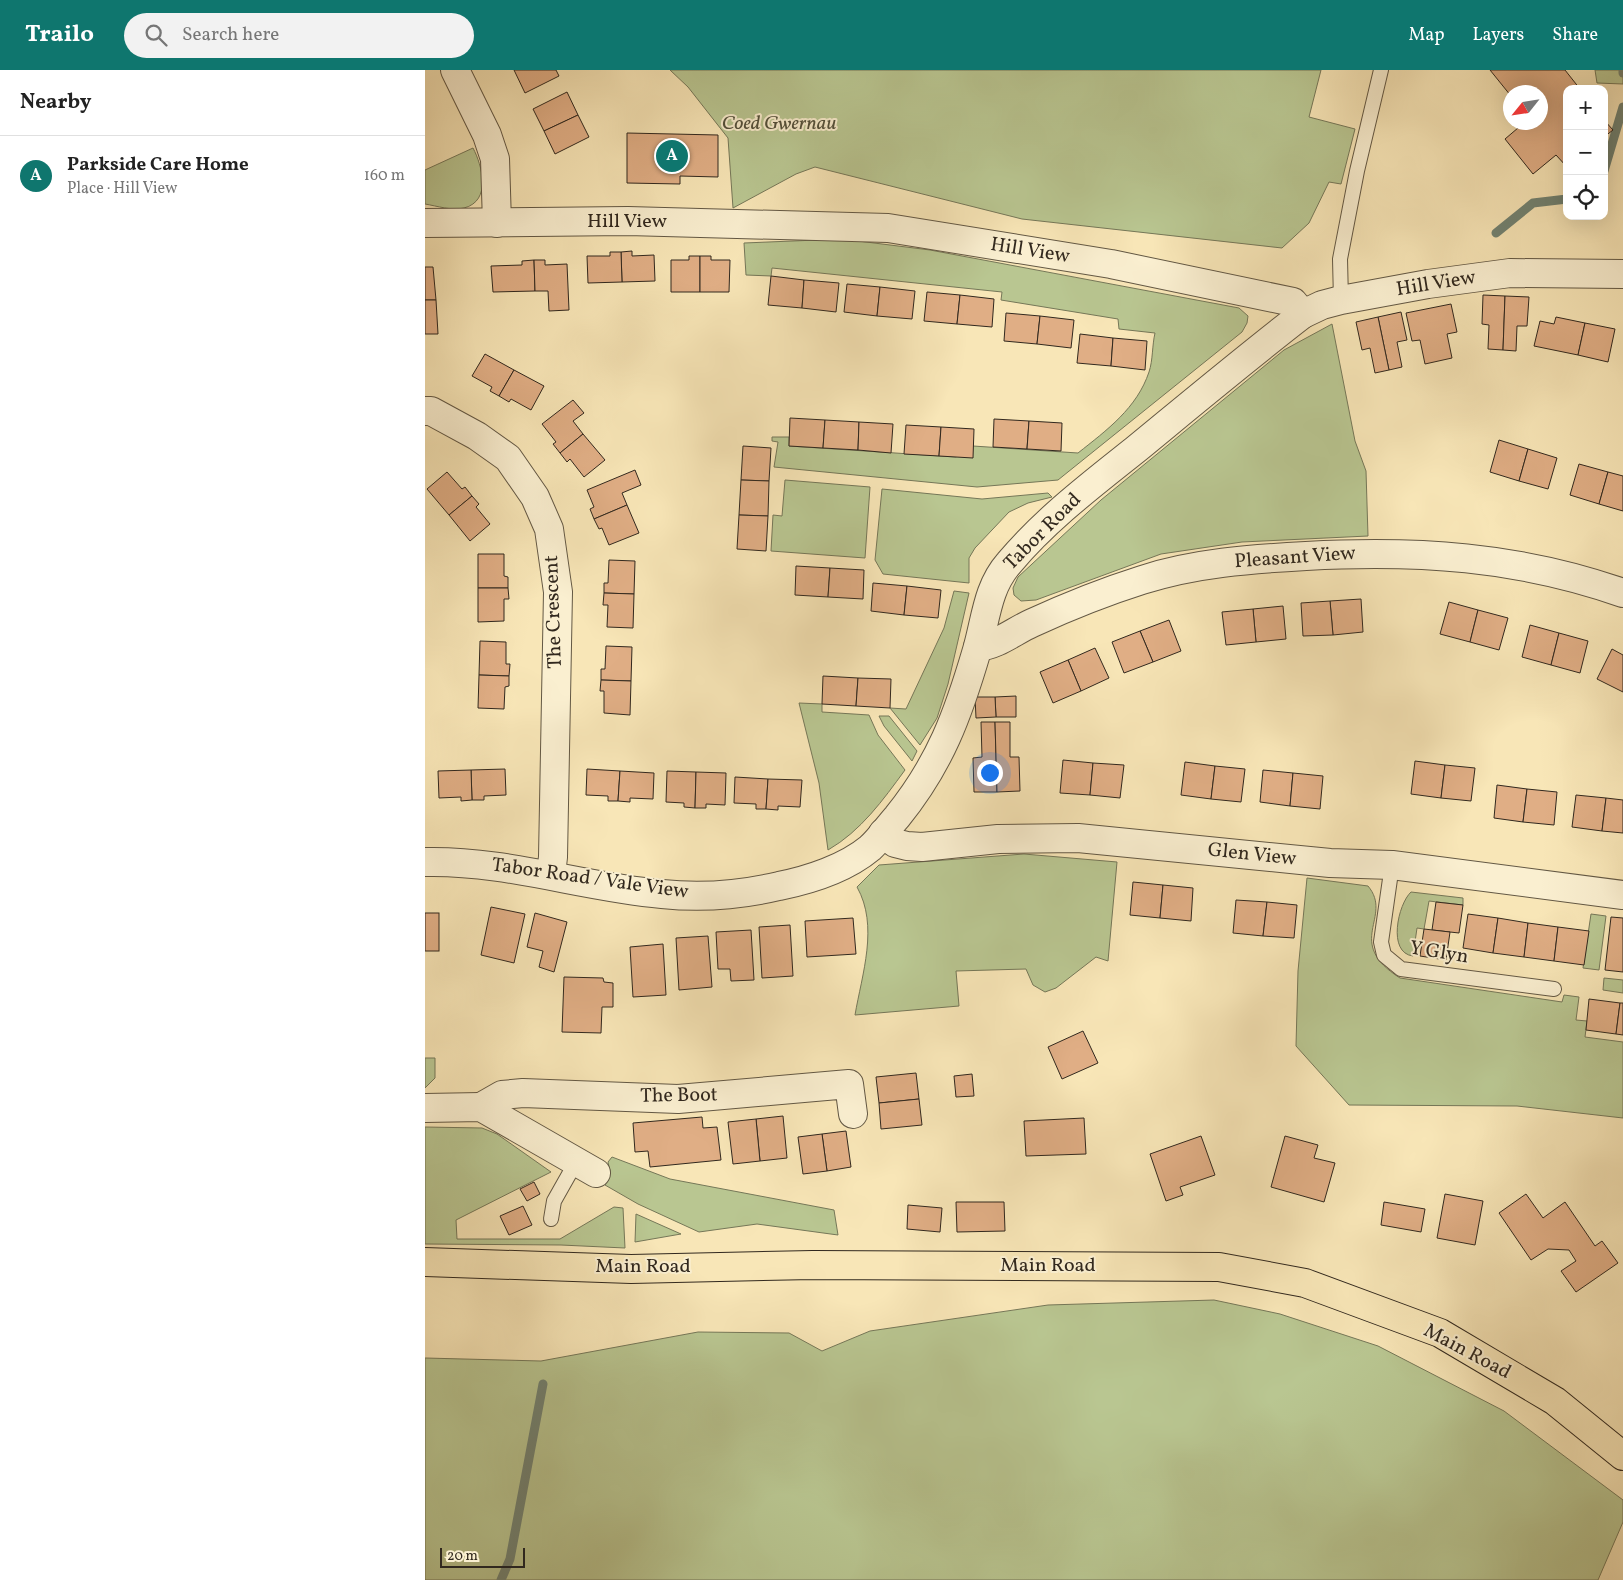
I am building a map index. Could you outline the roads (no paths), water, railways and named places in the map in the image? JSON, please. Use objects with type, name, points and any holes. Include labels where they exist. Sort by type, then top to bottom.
[{"type":"main road","name":"Main Road","points":[[425,1262],[631,1269],[813,1265],[1219,1267],[1305,1283],[1440,1333],[1555,1401],[1623,1456]]},
{"type":"street","points":[[455,70],[487,135],[495,158],[497,224]]},
{"type":"street","name":"Hill View","points":[[425,223],[497,224],[628,221],[888,228],[1111,264],[1293,302],[1303,314],[1322,305],[1341,300],[1428,284],[1510,273],[1623,274]]},
{"type":"street","name":"Tabor Road","points":[[841,864],[869,849],[883,834],[916,793],[937,759],[957,715],[978,647],[994,583],[1007,564],[1033,537],[1075,499],[1303,314]]},
{"type":"street","name":"The Crescent","points":[[425,411],[431,411],[477,436],[507,458],[535,497],[549,529],[558,592],[553,856],[551,874]]},
{"type":"street","name":"Pleasant View","points":[[978,647],[989,646],[1023,627],[1092,596],[1157,575],[1243,559],[1399,553],[1473,558],[1538,569],[1623,593]]},
{"type":"street","name":"Glen View","points":[[883,834],[895,843],[907,846],[998,839],[1078,838],[1330,863],[1393,865],[1623,895]]},
{"type":"street","name":"Tabor Road / Vale View","points":[[425,862],[480,863],[662,894],[700,896],[733,894],[778,886],[813,877],[841,864]]},
{"type":"street","name":"The Boot","points":[[481,1107],[501,1095],[523,1093],[678,1099],[849,1084],[853,1114]]},
{"type":"street","points":[[425,1108],[481,1107],[586,1167]]},
{"type":"lane","points":[[1341,300],[1340,259],[1357,170],[1381,70]]},
{"type":"lane","name":"Y Glyn","points":[[1393,865],[1381,942],[1384,955],[1401,969],[1554,989]]},
{"type":"lane","points":[[551,1219],[554,1201],[586,1167]]},
{"type":"waterway","points":[[1608,158],[1623,107]]},
{"type":"waterway","points":[[1496,233],[1533,203],[1563,199]]},
{"type":"waterway","points":[[501,1580],[510,1559],[543,1384]]},
{"type":"place","name":"Parkside Care Home","points":[[672,156]]},
{"type":"park label","name":"Coed Gwernau","points":[[779,124]]}]
